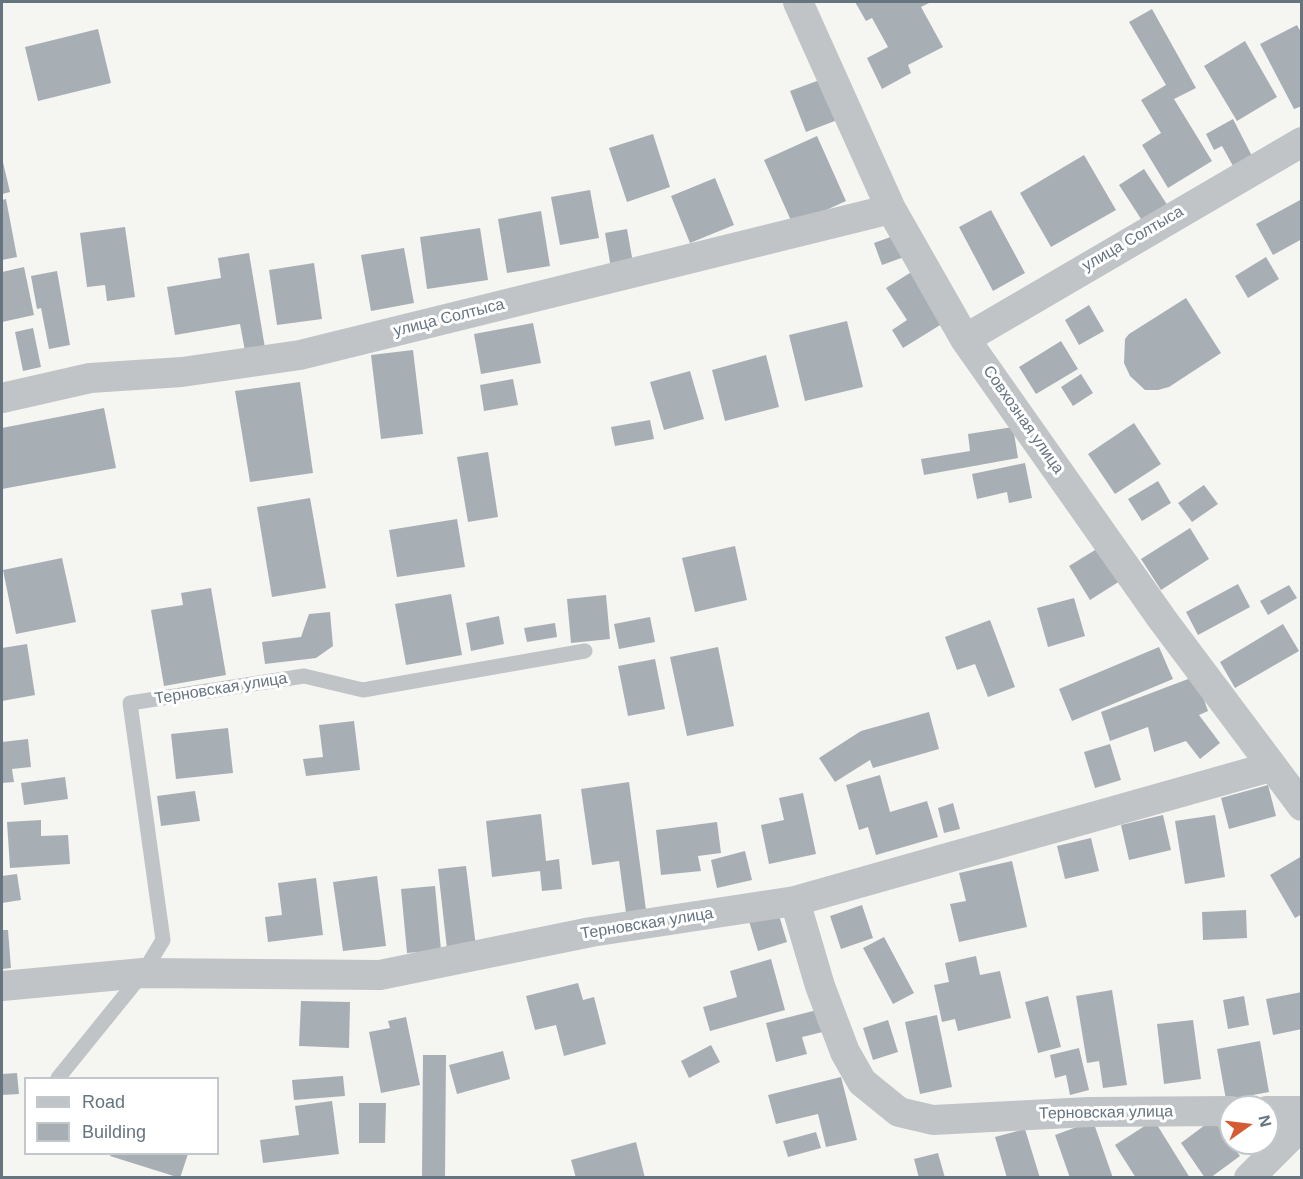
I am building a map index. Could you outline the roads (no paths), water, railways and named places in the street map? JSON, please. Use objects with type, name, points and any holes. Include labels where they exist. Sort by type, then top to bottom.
[{"type":"street","name":"Совхозная улица","points":[[798,2],[891,208],[965,339],[1162,619],[1302,806]]},
{"type":"street","name":"улица Солтыса","points":[[965,339],[1302,142]]},
{"type":"street","name":"улица Солтыса","points":[[2,398],[90,378],[182,372],[300,355],[891,208]]},
{"type":"street","name":"Терновская улица","points":[[2,986],[142,973],[380,975],[591,932],[795,901],[1270,766]]},
{"type":"street","name":"Терновская улица","points":[[795,901],[820,986],[845,1052],[862,1082],[899,1112],[933,1120],[1089,1112],[1219,1111]]},
{"type":"street","points":[[1279,1111],[1302,1111]]},
{"type":"street","points":[[1249,1178],[1302,1125]]},
{"type":"lane","name":"Терновская улица","points":[[59,1077],[142,973],[163,940],[130,703],[303,676],[363,690],[585,651]]}]
